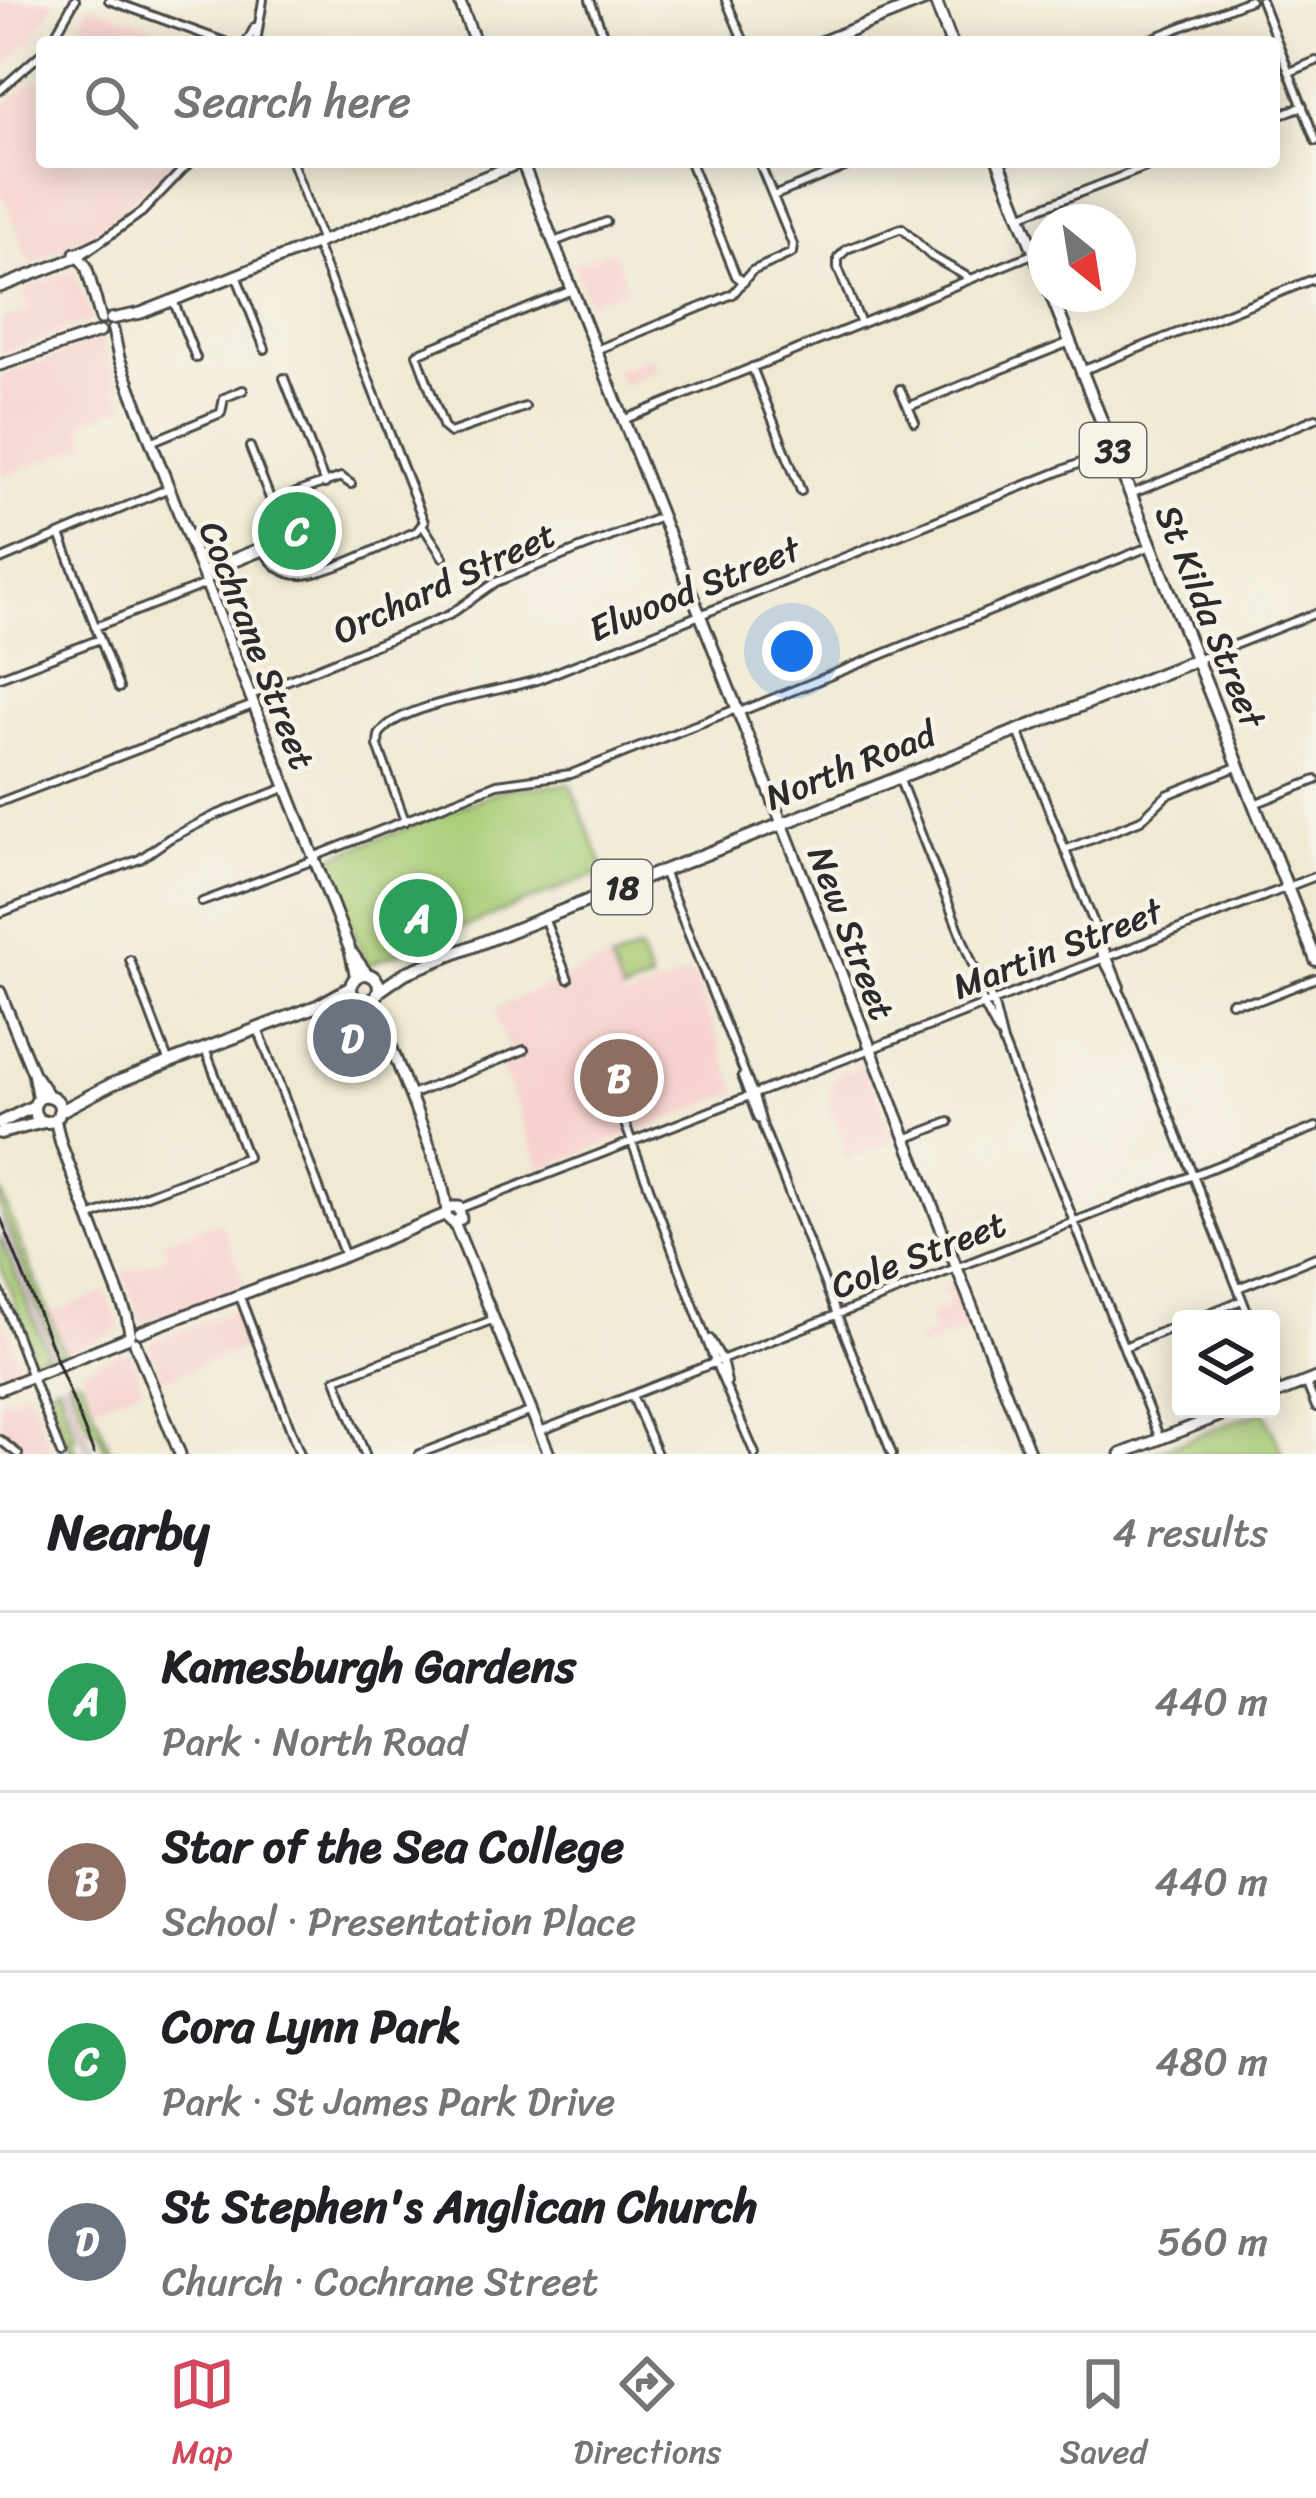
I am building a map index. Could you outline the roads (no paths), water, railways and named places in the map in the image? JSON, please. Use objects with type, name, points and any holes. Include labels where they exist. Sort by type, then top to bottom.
[{"type":"main road","points":[[935,0],[949,36]]},
{"type":"main road","points":[[1001,168],[1028,236]]},
{"type":"main road","name":"St Kilda Street","points":[[1058,312],[1316,960]]},
{"type":"main road","name":"North Road","points":[[0,1123],[44,1100],[112,1084],[405,973],[1196,660]]},
{"type":"main road","name":"North Road","points":[[0,1133],[51,1119],[112,1084]]},
{"type":"main road","points":[[44,1100],[34,1114],[51,1119]]},
{"type":"main road","points":[[44,1100],[51,1119]]},
{"type":"street","points":[[54,36],[75,0]]},
{"type":"street","points":[[109,0],[207,36]]},
{"type":"street","points":[[253,36],[263,0]]},
{"type":"street","points":[[459,0],[473,36]]},
{"type":"street","points":[[590,0],[604,36]]},
{"type":"street","points":[[727,0],[742,36]]},
{"type":"street","points":[[836,36],[926,0]]},
{"type":"street","points":[[1158,36],[1250,0]]},
{"type":"street","points":[[1261,0],[1275,36]]},
{"type":"street","points":[[1280,49],[1316,141]]},
{"type":"street","points":[[0,90],[36,58]]},
{"type":"street","points":[[1289,72],[1316,62]]},
{"type":"street","points":[[1280,115],[1303,106]]},
{"type":"street","points":[[0,287],[75,257],[103,239],[154,202],[185,168]]},
{"type":"street","points":[[294,168],[423,526],[443,557]]},
{"type":"street","points":[[0,365],[507,168]]},
{"type":"street","name":"New Street","points":[[524,168],[1030,1454]]},
{"type":"street","points":[[692,168],[736,276],[743,282]]},
{"type":"street","points":[[596,350],[733,294],[752,271],[789,255],[794,249],[762,168]]},
{"type":"street","points":[[773,196],[843,168]]},
{"type":"street","points":[[1020,216],[1144,168]]},
{"type":"street","points":[[554,242],[607,222]]},
{"type":"street","points":[[861,324],[838,258],[880,235],[907,229],[931,256],[971,279]]},
{"type":"street","points":[[623,419],[1028,256]]},
{"type":"street","name":"Cochrane Street","points":[[75,257],[96,298],[549,1454]]},
{"type":"street","points":[[236,275],[265,349]]},
{"type":"street","points":[[1081,370],[1316,278]]},
{"type":"street","points":[[525,406],[460,432],[447,432],[417,359],[420,351],[572,290]]},
{"type":"street","points":[[173,300],[196,358]]},
{"type":"street","points":[[910,406],[1070,342]]},
{"type":"street","points":[[752,367],[801,491]]},
{"type":"street","points":[[284,378],[326,484]]},
{"type":"street","points":[[900,389],[915,422]]},
{"type":"street","points":[[151,442],[221,413],[224,398],[243,390]]},
{"type":"street","points":[[1131,494],[1316,418]]},
{"type":"street","points":[[250,447],[273,506]]},
{"type":"street","name":"Elwood Street","points":[[405,821],[378,746],[386,726],[447,702],[537,680],[1113,450]]},
{"type":"street","points":[[351,484],[341,477],[273,506],[263,526],[263,549],[286,572],[306,575],[423,526]]},
{"type":"street","points":[[0,560],[169,489]]},
{"type":"street","name":"Orchard Street","points":[[0,802],[449,615],[496,582],[661,517]]},
{"type":"street","points":[[61,537],[119,688]]},
{"type":"street","points":[[202,902],[497,784],[571,774],[1151,546]]},
{"type":"street","points":[[95,627],[263,549]]},
{"type":"street","name":"North Road","points":[[1196,660],[1316,613]]},
{"type":"street","points":[[0,677],[100,639]]},
{"type":"street","points":[[1017,731],[1246,1310]]},
{"type":"street","points":[[1065,850],[1141,820],[1167,795],[1239,766]]},
{"type":"street","points":[[899,778],[1160,1439]]},
{"type":"street","points":[[1254,804],[1316,780]]},
{"type":"street","points":[[0,913],[140,859],[208,819],[285,788]]},
{"type":"street","points":[[663,871],[892,1454]]},
{"type":"street","name":"Martin Street","points":[[0,1389],[1316,876]]},
{"type":"street","points":[[544,918],[568,979]]},
{"type":"street","points":[[130,960],[169,1063]]},
{"type":"street","points":[[1232,1002],[1255,1002],[1316,978]]},
{"type":"street","points":[[0,992],[44,1100]]},
{"type":"street","points":[[258,1029],[345,1256]]},
{"type":"street","points":[[89,1217],[247,1156],[205,1049]]},
{"type":"street","points":[[408,1096],[524,1050]]},
{"type":"street","points":[[51,1119],[180,1454]]},
{"type":"street","points":[[624,1121],[754,1454]]},
{"type":"street","points":[[905,1139],[949,1122]]},
{"type":"street","name":"Cole Street","points":[[540,1431],[1316,1127]]},
{"type":"street","points":[[1238,1288],[1316,1257]]},
{"type":"street","points":[[0,1292],[61,1454]]},
{"type":"street","points":[[240,1297],[301,1454]]},
{"type":"street","points":[[1217,1310],[1242,1300]]},
{"type":"street","points":[[365,1454],[336,1379],[495,1319]]},
{"type":"street","points":[[1124,1347],[1172,1328]]},
{"type":"street","points":[[1280,1392],[1311,1380],[1316,1407]]},
{"type":"street","points":[[632,1395],[656,1454]]},
{"type":"street","points":[[419,1454],[532,1411]]},
{"type":"street","points":[[1121,1454],[1214,1418]]},
{"type":"street","points":[[0,1440],[18,1454]]},
{"type":"railway","points":[[0,1216],[94,1454]]},
{"type":"place","name":"Cora Lynn Park","points":[[297,531]]},
{"type":"place","name":"Kamesburgh Gardens","points":[[418,918]]},
{"type":"place","name":"St Stephen's Anglican Church","points":[[352,1038]]},
{"type":"place","name":"Star of the Sea College","points":[[619,1078]]}]
